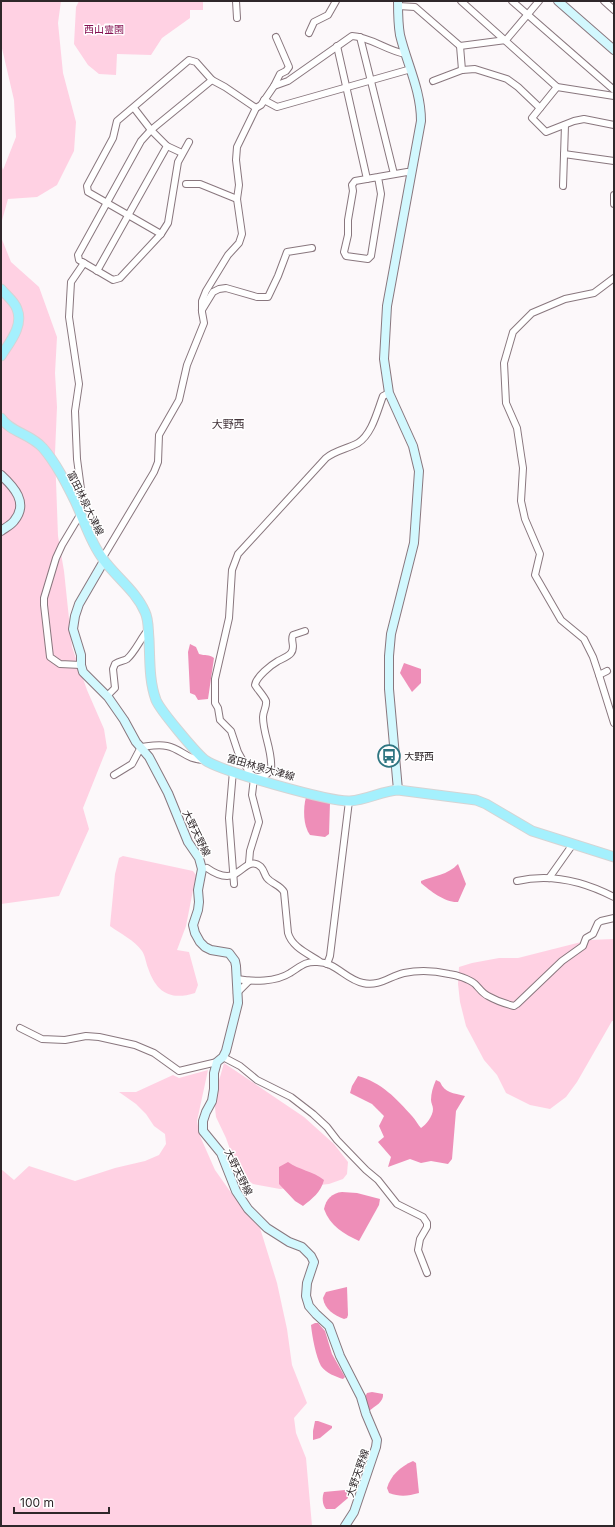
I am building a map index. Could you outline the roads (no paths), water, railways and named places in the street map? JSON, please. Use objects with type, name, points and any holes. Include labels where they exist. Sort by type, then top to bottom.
[{"type":"main road","points":[[558,1],[614,50]]},
{"type":"main road","points":[[398,4],[400,33],[421,106],[421,121],[387,306],[384,359],[389,393],[413,446],[419,471],[414,543],[391,634],[389,656],[389,689],[398,790]]},
{"type":"main road","points":[[1,289],[17,308],[19,320],[16,331],[1,356]]},
{"type":"main road","name":"富田林泉大津線","points":[[1,420],[10,427],[32,438],[46,452],[74,501],[87,531],[103,560],[135,595],[145,613],[148,630],[151,680],[157,702],[166,715],[206,760],[233,772],[316,795],[349,801],[386,791],[398,790],[476,800],[486,804],[532,831],[614,857]]},
{"type":"main road","points":[[1,475],[19,496],[19,509],[14,521],[1,531]]},
{"type":"main road","name":"大野天野線","points":[[103,560],[84,594],[75,616],[73,629],[81,655],[81,666],[83,672],[106,696],[124,720],[136,742],[141,747],[160,777],[188,842],[201,864],[202,874],[198,890],[199,902],[193,925],[195,933],[205,947],[211,950],[229,953],[232,956],[236,966],[238,1004],[226,1051],[214,1073],[212,1101],[203,1121],[203,1131],[220,1153],[236,1191],[248,1209],[267,1228],[289,1242],[302,1247],[311,1256],[314,1262],[307,1283],[306,1296],[309,1306],[329,1326],[340,1356],[361,1397],[366,1414],[377,1440],[354,1512],[345,1526]]},
{"type":"street","points":[[236,1],[237,18]]},
{"type":"street","points":[[309,32],[314,22],[328,15],[336,1]]},
{"type":"street","points":[[461,1],[557,87],[614,96]]},
{"type":"street","points":[[512,1],[614,90]]},
{"type":"street","points":[[460,46],[506,40],[539,1]]},
{"type":"street","points":[[604,1],[614,10]]},
{"type":"street","points":[[398,4],[415,7],[460,46],[462,70]]},
{"type":"street","points":[[274,86],[288,81],[352,36],[360,36],[396,53],[406,54]]},
{"type":"street","points":[[360,36],[394,174]]},
{"type":"street","points":[[103,560],[154,472],[158,462],[160,435],[179,400],[187,365],[204,323],[202,301],[206,291],[228,255],[239,243],[242,234],[236,200],[239,185],[236,160],[237,147],[256,108],[261,105],[280,74],[286,71],[289,67],[276,37]]},
{"type":"street","points":[[273,49],[280,45]]},
{"type":"street","points":[[337,46],[367,180]]},
{"type":"street","points":[[161,234],[88,192],[87,186],[113,138],[117,121],[190,60],[196,62],[212,80],[256,108]]},
{"type":"street","points":[[264,100],[277,107],[411,69]]},
{"type":"street","points":[[433,81],[462,70],[474,69],[506,79],[518,87],[540,108]]},
{"type":"street","points":[[189,142],[178,162],[168,222],[161,234],[120,278],[113,280],[79,260],[78,255],[141,141],[151,130],[212,80]]},
{"type":"street","points":[[557,87],[532,118],[546,132],[574,121],[584,120],[614,125]]},
{"type":"street","points":[[134,108],[151,130],[167,146],[182,153]]},
{"type":"street","points":[[562,186],[564,125]]},
{"type":"street","points":[[97,271],[167,146]]},
{"type":"street","points":[[564,154],[614,161]]},
{"type":"street","points":[[378,177],[381,194],[371,256],[368,259],[346,256],[344,252],[348,235],[348,220],[353,191],[352,185],[355,181],[367,180],[378,177],[407,172],[412,173]]},
{"type":"street","points":[[186,184],[200,184],[236,200]]},
{"type":"street","points":[[614,195],[614,204]]},
{"type":"street","points":[[202,312],[213,292],[219,288],[226,288],[257,297],[268,298],[287,252],[312,248]]},
{"type":"street","points":[[81,666],[60,664],[54,662],[50,657],[44,598],[56,558],[80,515],[81,489],[77,459],[75,411],[79,384],[69,317],[71,282],[84,263]]},
{"type":"street","points":[[614,278],[594,293],[565,299],[532,313],[513,332],[504,363],[506,403],[517,428],[523,468],[520,501],[525,519],[540,554],[535,575],[561,620],[584,639],[593,657],[614,723]]},
{"type":"street","points":[[249,863],[250,851],[259,822],[252,795],[254,778],[238,752],[231,731],[220,720],[218,708],[215,703],[215,679],[229,618],[232,570],[234,562],[238,554],[326,458],[332,453],[358,443],[368,434],[383,396],[389,393]]},
{"type":"street","points":[[106,696],[116,688],[113,669],[115,664],[126,659],[137,647],[142,637],[148,630]]},
{"type":"street","points":[[254,778],[266,775],[271,770],[272,765],[272,758],[263,717],[266,704],[265,699],[255,685],[256,680],[276,662],[291,653],[293,648],[291,638],[293,635],[305,631]]},
{"type":"street","points":[[599,675],[607,671]]},
{"type":"street","points":[[114,775],[132,764],[141,747],[157,745],[168,746],[196,760],[206,760]]},
{"type":"street","points":[[233,772],[229,818],[234,884]]},
{"type":"street","points":[[327,964],[330,956],[349,801]]},
{"type":"street","points":[[549,878],[573,844]]},
{"type":"street","points":[[207,868],[225,876],[233,875],[249,863],[260,866],[267,877],[282,888],[284,892],[288,933],[290,939],[294,944],[319,962]]},
{"type":"street","points":[[517,881],[534,877],[570,880],[614,897]]},
{"type":"street","points":[[237,979],[249,981],[280,977],[290,973],[302,964],[319,962],[342,971],[354,981],[365,984],[378,983],[402,974],[413,972],[450,974],[473,982],[487,996],[514,1006],[562,961],[582,946],[586,938],[593,934],[598,923],[614,918]]},
{"type":"street","points":[[237,993],[249,981]]},
{"type":"street","points":[[20,1028],[42,1040],[65,1040],[86,1036],[99,1037],[135,1045],[154,1053],[179,1071],[220,1060],[240,1066],[258,1080],[291,1097],[313,1114],[327,1127],[337,1140],[366,1170],[378,1180],[397,1204],[423,1217],[427,1223],[427,1227],[420,1239],[418,1250],[427,1273]]},
{"type":"place","name":"大野西","points":[[389,756]]},
{"type":"district","name":"大野西","points":[[228,424]]},
{"type":"park label","name":"西山霊園","points":[[104,29]]}]
